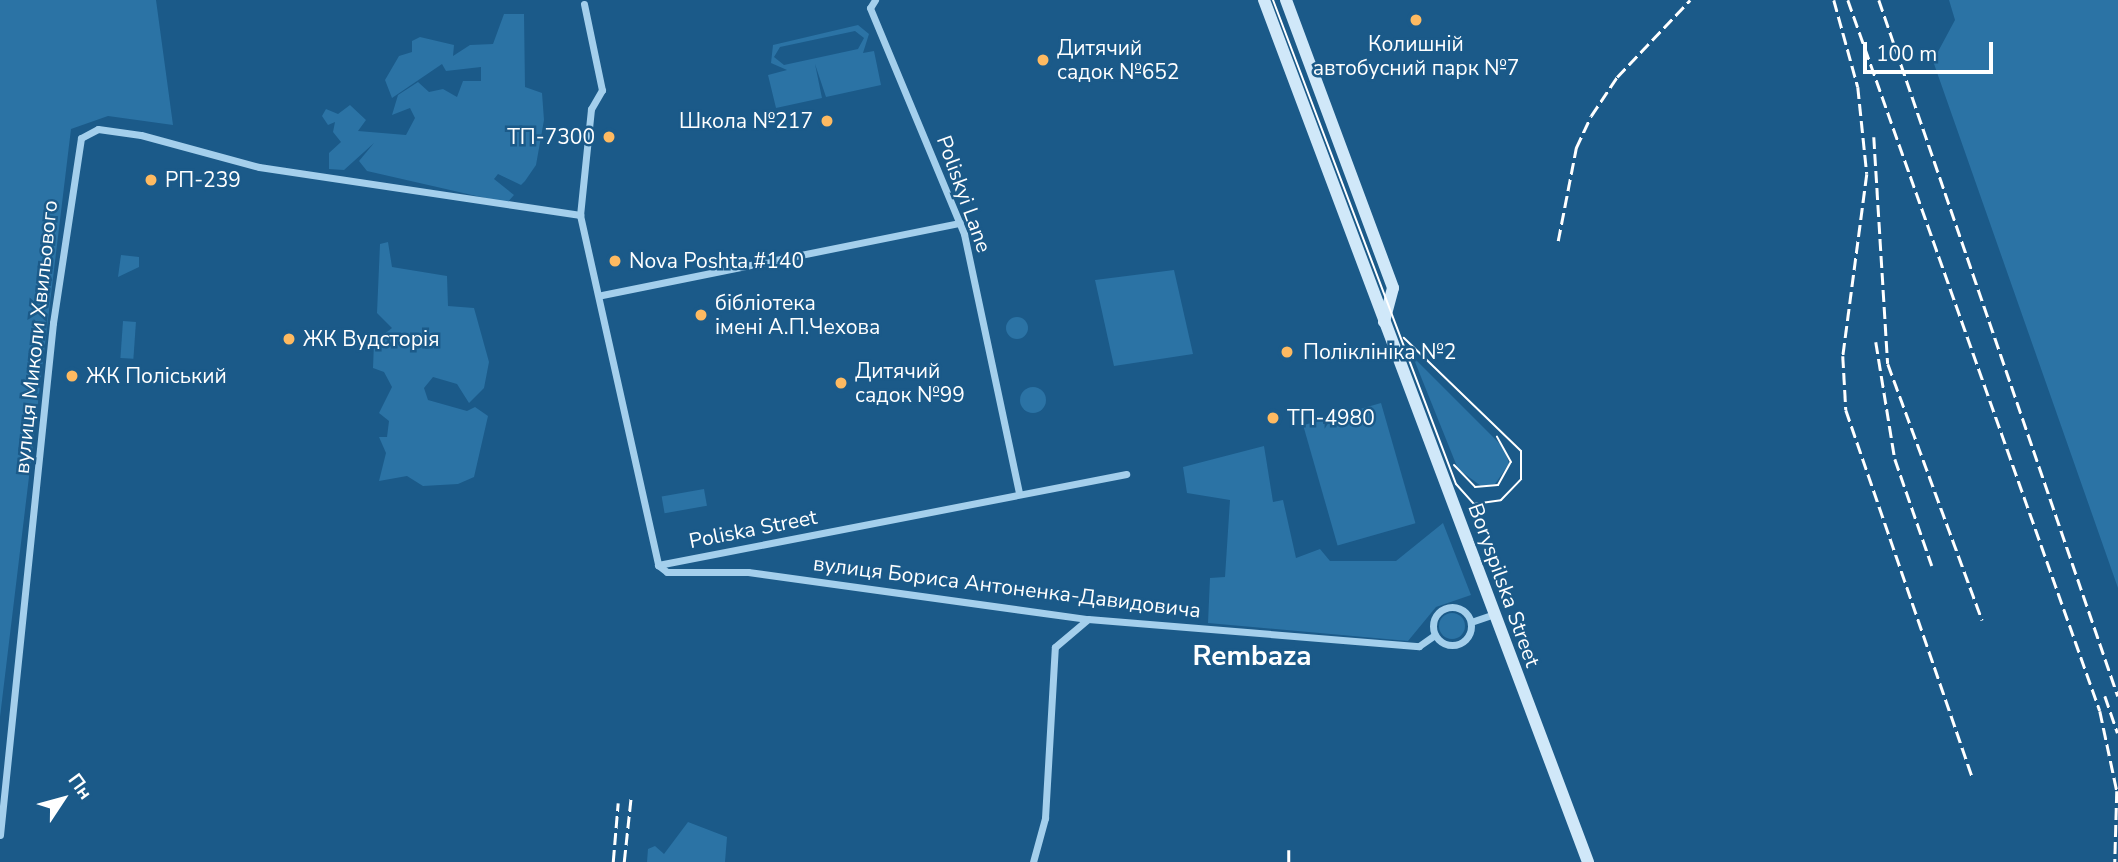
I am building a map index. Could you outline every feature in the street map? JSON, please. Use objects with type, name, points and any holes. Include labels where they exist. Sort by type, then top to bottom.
[{"type":"main road","name":"Boryspilska Street","points":[[1264,0],[1588,862]]},
{"type":"main road","points":[[1286,0],[1393,288],[1384,322]]},
{"type":"street","name":"Poliskyi Lane","points":[[875,0],[870,8],[960,223],[1019,493]]},
{"type":"street","points":[[584,4],[602,90],[591,109],[580,215],[602,295],[658,565]]},
{"type":"street","name":"вулиця Миколи Хвильового","points":[[0,835],[53,323],[81,138],[98,129],[141,135],[259,167],[580,215]]},
{"type":"street","points":[[602,295],[960,223]]},
{"type":"street","name":"Poliska Street","points":[[658,565],[1126,474]]},
{"type":"street","name":"вулиця Бориса Антоненка-Давидовича","points":[[658,565],[662,572],[748,572],[1088,619],[1419,646],[1435,635]]},
{"type":"street","points":[[1448,607],[1462,610],[1471,622],[1468,636],[1456,644],[1435,635],[1436,616],[1448,607]]},
{"type":"street","points":[[1471,622],[1494,614]]},
{"type":"street","points":[[1033,862],[1045,818],[1055,647],[1088,619]]},
{"type":"shaded area","points":[[0,0],[156,0],[173,125],[108,116],[71,129],[0,717]]},
{"type":"shaded area","points":[[1949,0],[2118,0],[2118,588],[1933,61],[1955,20]]},
{"type":"shaded area","points":[[504,14],[524,14],[525,87],[542,93],[544,120],[536,165],[525,181],[521,185],[498,174],[494,179],[514,195],[507,203],[367,171],[359,161],[374,143],[344,170],[329,169],[329,153],[341,142],[333,132],[335,122],[328,125],[322,116],[326,109],[338,114],[350,105],[366,120],[358,131],[406,135],[415,118],[410,108],[392,115],[398,95],[418,82],[429,92],[443,89],[457,97],[463,81],[481,81],[481,67],[446,71],[442,64],[392,98],[385,80],[399,56],[412,52],[412,41],[420,37],[454,45],[453,56],[470,45],[493,44]]},
{"type":"shaded area","points":[[858,25],[869,34],[863,53],[874,51],[881,85],[826,97],[815,64],[822,98],[776,108],[768,75],[787,70],[771,63],[773,45]],"holes":[[[855,31],[864,38],[858,49],[784,65],[774,57],[780,47]]]},
{"type":"shaded area","points":[[388,242],[392,267],[447,276],[448,306],[474,308],[489,362],[484,388],[469,403],[457,384],[433,377],[424,388],[428,400],[467,411],[475,407],[488,416],[474,477],[458,484],[423,486],[407,476],[379,481],[386,453],[379,437],[387,437],[389,421],[379,413],[392,387],[384,372],[373,368],[374,342],[392,328],[377,313],[380,244]]},
{"type":"shaded area","points":[[121,255],[139,257],[139,267],[118,277]]},
{"type":"shaded area","points":[[1174,270],[1193,354],[1114,366],[1095,280]]},
{"type":"shaded area","points":[[1017,317],[1025,320],[1028,328],[1025,336],[1017,339],[1009,336],[1006,328],[1009,320]]},
{"type":"shaded area","points":[[123,321],[136,322],[133,359],[120,358]]},
{"type":"shaded area","points":[[1413,357],[1505,449],[1509,464],[1495,484],[1481,486],[1458,469]]},
{"type":"shaded area","points":[[1033,387],[1042,391],[1046,400],[1042,409],[1033,413],[1024,409],[1020,400],[1024,391]]},
{"type":"shaded area","points":[[1381,403],[1415,523],[1338,545],[1303,425]]},
{"type":"shaded area","points":[[1264,446],[1273,502],[1283,500],[1296,558],[1320,549],[1330,561],[1396,561],[1443,523],[1471,595],[1436,607],[1408,641],[1208,623],[1210,578],[1225,577],[1230,500],[1187,493],[1183,467]]},
{"type":"shaded area","points":[[704,489],[707,506],[665,513],[662,496]]},
{"type":"shaded area","points":[[1452,613],[1461,617],[1465,626],[1461,635],[1452,639],[1443,635],[1439,626],[1443,617]]},
{"type":"shaded area","points":[[688,822],[727,837],[725,862],[647,862],[648,849],[655,846],[664,854]]},
{"type":"tram line","points":[[1273,0],[1456,484],[1474,504],[1501,500],[1521,479],[1521,451],[1404,338]]},
{"type":"tram line","points":[[1454,465],[1475,487],[1498,485],[1511,462],[1497,437]]},
{"type":"railway","points":[[1558,241],[1576,148],[1591,116],[1617,77],[1690,0]]},
{"type":"railway","points":[[1834,0],[1858,87],[1867,174],[1843,356],[1846,410],[1973,778]]},
{"type":"railway","points":[[1848,0],[2100,711],[2117,791],[2115,862]]},
{"type":"railway","points":[[1879,0],[2118,696]]},
{"type":"railway","points":[[1874,137],[1888,364],[1982,620]]},
{"type":"railway","points":[[1876,342],[1895,459],[1932,566]]},
{"type":"railway","points":[[2105,696],[2118,733]]},
{"type":"railway","points":[[624,862],[631,796]]},
{"type":"railway","points":[[613,862],[618,803]]},
{"type":"railway","points":[[1289,850],[1289,862]]},
{"type":"place","name":"Колишній автобусний парк №7","points":[[1416,20]]},
{"type":"place","name":"Дитячий садок №652","points":[[1043,60]]},
{"type":"place","name":"Школа №217","points":[[827,121]]},
{"type":"place","name":"ТП-7300","points":[[609,137]]},
{"type":"place","name":"РП-239","points":[[151,180]]},
{"type":"place","name":"Nova Poshta #140","points":[[615,261]]},
{"type":"place","name":"бібліотека імені А.П.Чехова","points":[[701,315]]},
{"type":"place","name":"ЖК Вудсторія","points":[[289,339]]},
{"type":"place","name":"Поліклініка №2","points":[[1287,352]]},
{"type":"place","name":"ЖК Поліський","points":[[72,376]]},
{"type":"place","name":"Дитячий садок №99","points":[[841,383]]},
{"type":"place","name":"ТП-4980","points":[[1273,418]]},
{"type":"district","name":"Rembaza","points":[[1252,656]]}]
